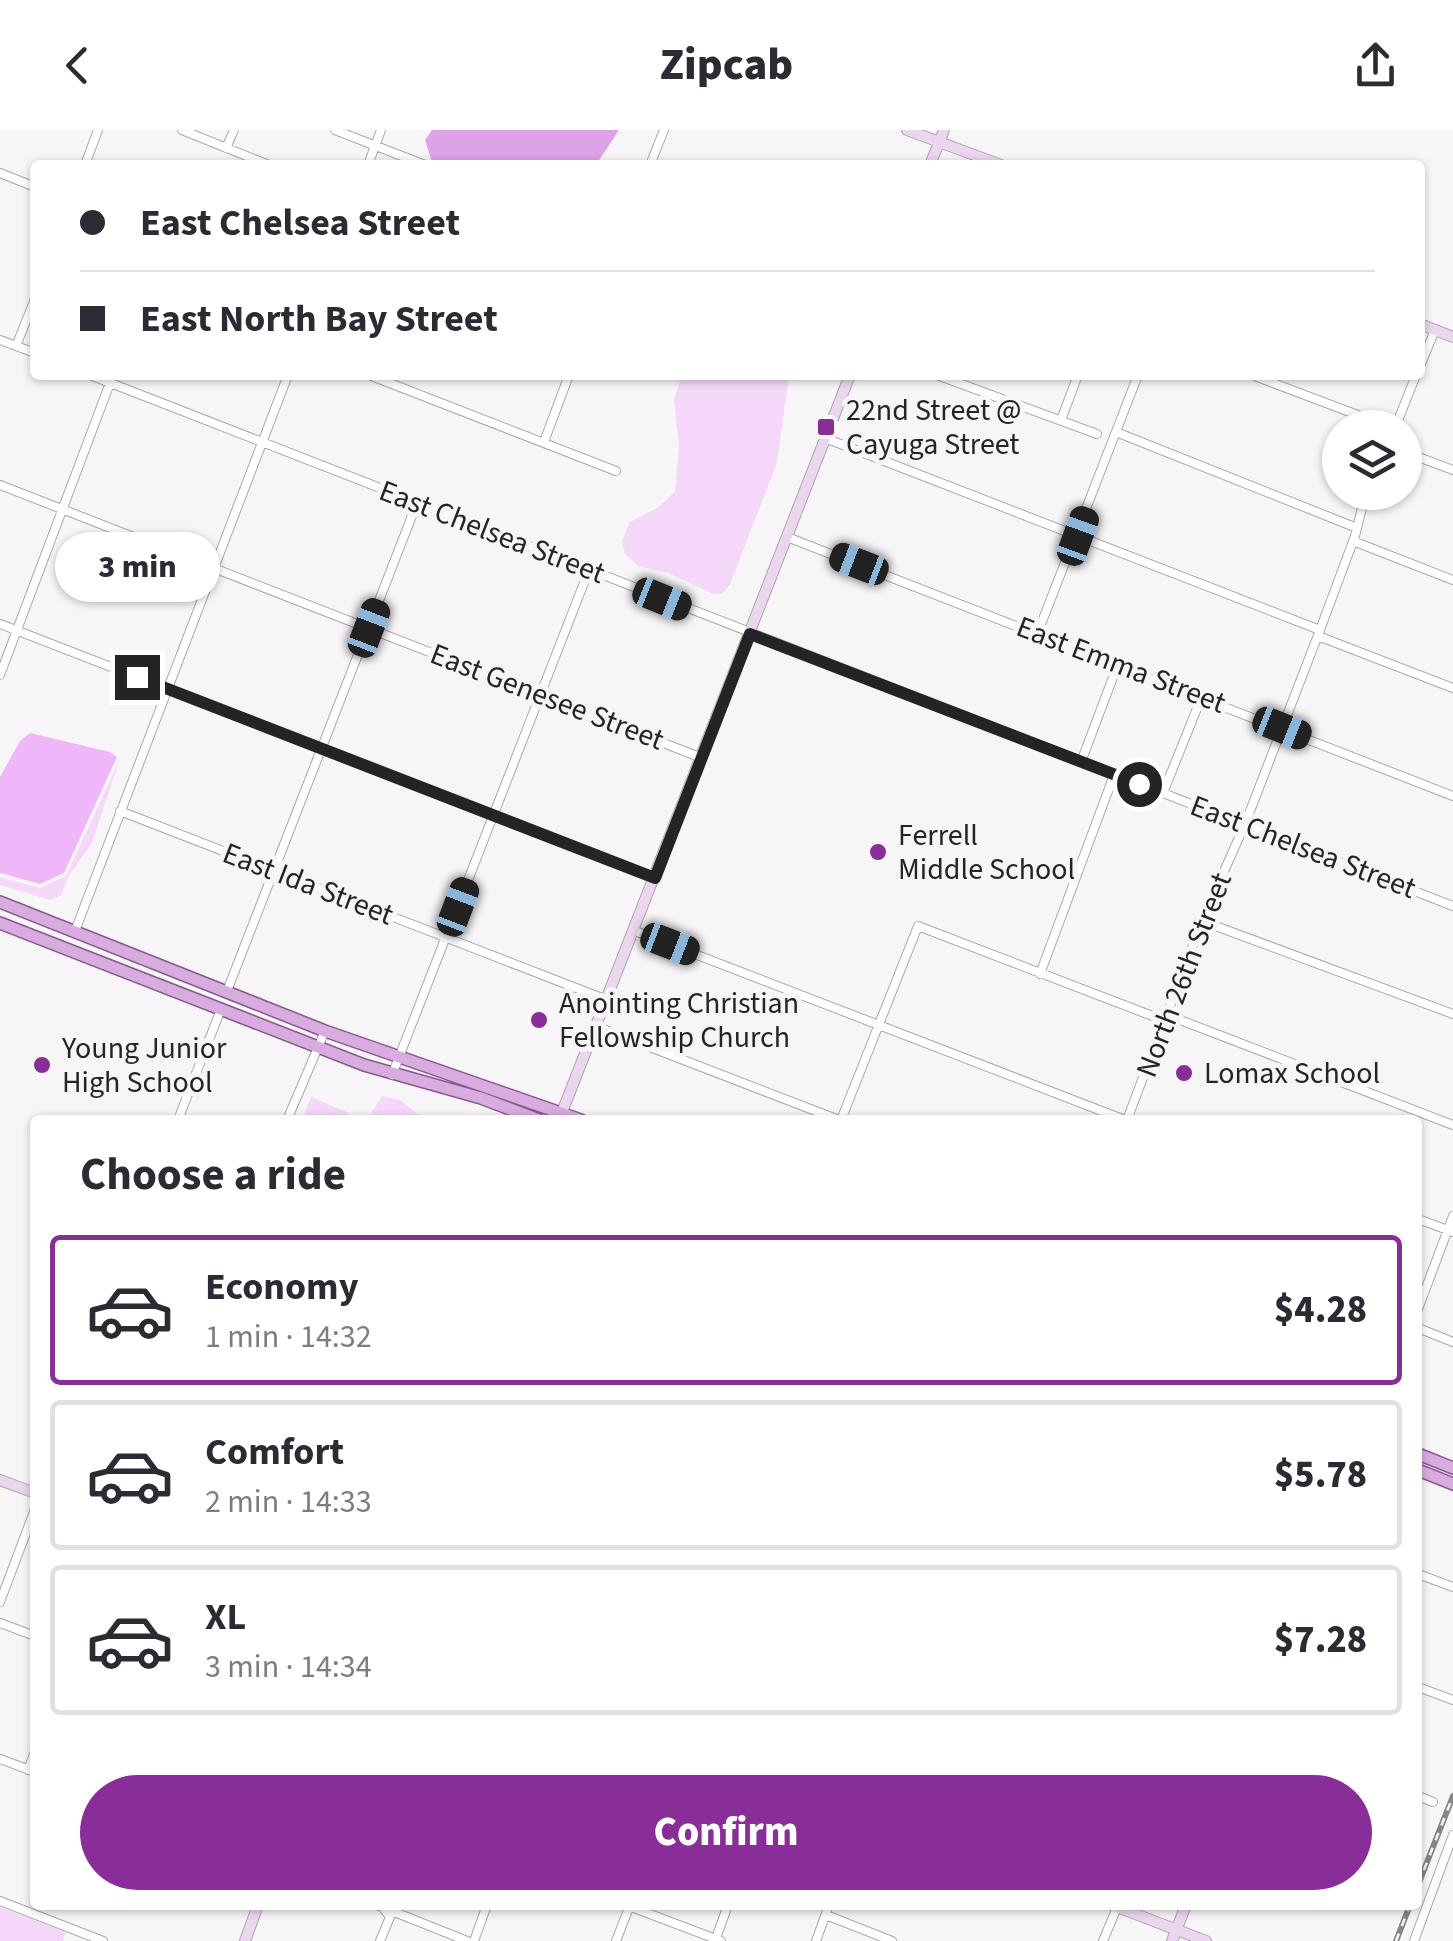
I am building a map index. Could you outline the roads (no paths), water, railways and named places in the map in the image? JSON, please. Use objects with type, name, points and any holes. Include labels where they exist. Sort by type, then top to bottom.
[{"type":"main road","points":[[907,130],[987,160]]},
{"type":"main road","points":[[932,160],[944,130]]},
{"type":"main road","points":[[1425,326],[1453,336]]},
{"type":"main road","points":[[560,1115],[848,380]]},
{"type":"main road","points":[[0,902],[326,1031],[557,1115]]},
{"type":"main road","points":[[0,923],[392,1075],[481,1098],[526,1115]]},
{"type":"main road","points":[[221,1009],[239,1002],[279,1012]]},
{"type":"main road","points":[[1422,1456],[1453,1468]]},
{"type":"main road","points":[[1422,1472],[1453,1484]]},
{"type":"main road","points":[[0,1480],[30,1492]]},
{"type":"main road","points":[[245,1941],[256,1910]]},
{"type":"main road","points":[[1124,1910],[1174,1935],[1206,1941]]},
{"type":"main road","points":[[1174,1935],[1184,1910]]},
{"type":"street","points":[[89,160],[98,130]]},
{"type":"street","points":[[182,130],[256,160]]},
{"type":"street","points":[[226,148],[234,130]]},
{"type":"street","points":[[335,130],[411,160]]},
{"type":"street","points":[[370,160],[381,130]]},
{"type":"street","points":[[652,160],[664,130]]},
{"type":"street","points":[[0,173],[30,185]]},
{"type":"street","points":[[16,346],[30,311]]},
{"type":"street","points":[[1425,354],[1435,330]]},
{"type":"street","points":[[0,340],[30,351]]},
{"type":"street","name":"East Chelsea Street","points":[[102,380],[1453,906]]},
{"type":"street","points":[[75,931],[286,380]]},
{"type":"street","points":[[383,380],[616,471]]},
{"type":"street","points":[[544,442],[567,380]]},
{"type":"street","points":[[961,380],[1097,434]]},
{"type":"street","points":[[1061,420],[1076,380]]},
{"type":"street","points":[[1038,632],[1136,380]]},
{"type":"street","points":[[1265,380],[1346,410]]},
{"type":"street","points":[[1401,410],[1414,380]]},
{"type":"street","points":[[0,674],[110,383]]},
{"type":"street","points":[[1116,432],[1357,528]]},
{"type":"street","points":[[826,438],[1453,688]]},
{"type":"street","points":[[1422,458],[1453,470]]},
{"type":"street","name":"East Genesee Street","points":[[0,484],[702,758]]},
{"type":"street","points":[[227,990],[417,503]]},
{"type":"street","name":"North 26th Street","points":[[1128,1115],[1319,633],[1362,510]]},
{"type":"street","name":"East Emma Street","points":[[787,537],[1453,796]]},
{"type":"street","points":[[1352,541],[1453,580]]},
{"type":"street","points":[[392,1075],[589,570]]},
{"type":"street","points":[[0,624],[655,878]]},
{"type":"street","points":[[1082,762],[1118,664]]},
{"type":"street","points":[[1164,794],[1202,696]]},
{"type":"street","points":[[1040,974],[1114,774]]},
{"type":"street","name":"East Ida Street","points":[[120,811],[607,1000]]},
{"type":"street","points":[[1202,921],[1453,1014]]},
{"type":"street","points":[[842,1115],[918,926],[1154,1017],[1175,1018],[1453,1125]]},
{"type":"street","points":[[635,930],[1113,1115]]},
{"type":"street","points":[[180,1115],[221,1009]]},
{"type":"street","points":[[598,1026],[827,1115]]},
{"type":"street","points":[[289,1115],[326,1031]]},
{"type":"street","points":[[1422,1299],[1453,1216]]},
{"type":"street","points":[[1422,1220],[1450,1231]]},
{"type":"street","points":[[1422,1330],[1453,1342]]},
{"type":"street","points":[[0,1602],[30,1523]]},
{"type":"street","points":[[1422,1575],[1453,1587]]},
{"type":"street","points":[[0,1623],[30,1634]]},
{"type":"street","points":[[1422,1688],[1453,1700]]},
{"type":"street","points":[[0,1759],[30,1770]]},
{"type":"street","points":[[1422,1798],[1433,1802]]},
{"type":"street","points":[[1414,1941],[1453,1835]]},
{"type":"street","points":[[0,1902],[30,1908]]},
{"type":"street","points":[[36,1910],[103,1941]]},
{"type":"street","points":[[380,1941],[390,1917],[384,1910]]},
{"type":"street","points":[[391,1910],[471,1941],[485,1910]]},
{"type":"street","points":[[616,1941],[626,1910]]},
{"type":"street","points":[[641,1910],[717,1940],[726,1910]]},
{"type":"street","points":[[816,1941],[828,1910]]},
{"type":"street","points":[[1103,1941],[1115,1910]]},
{"type":"street","points":[[826,1916],[892,1941]]},
{"type":"railway","points":[[1422,1875],[1453,1796]]},
{"type":"railway","points":[[1396,1941],[1408,1910]]},
{"type":"place","name":"22nd Street @ Cayuga Street","points":[[826,427]]},
{"type":"place","name":"Ferrell Middle School","points":[[878,852]]},
{"type":"place","name":"Anointing Christian Fellowship Church","points":[[539,1020]]},
{"type":"place","name":"Young Junior High School","points":[[42,1065]]},
{"type":"place","name":"Lomax School","points":[[1184,1073]]}]
